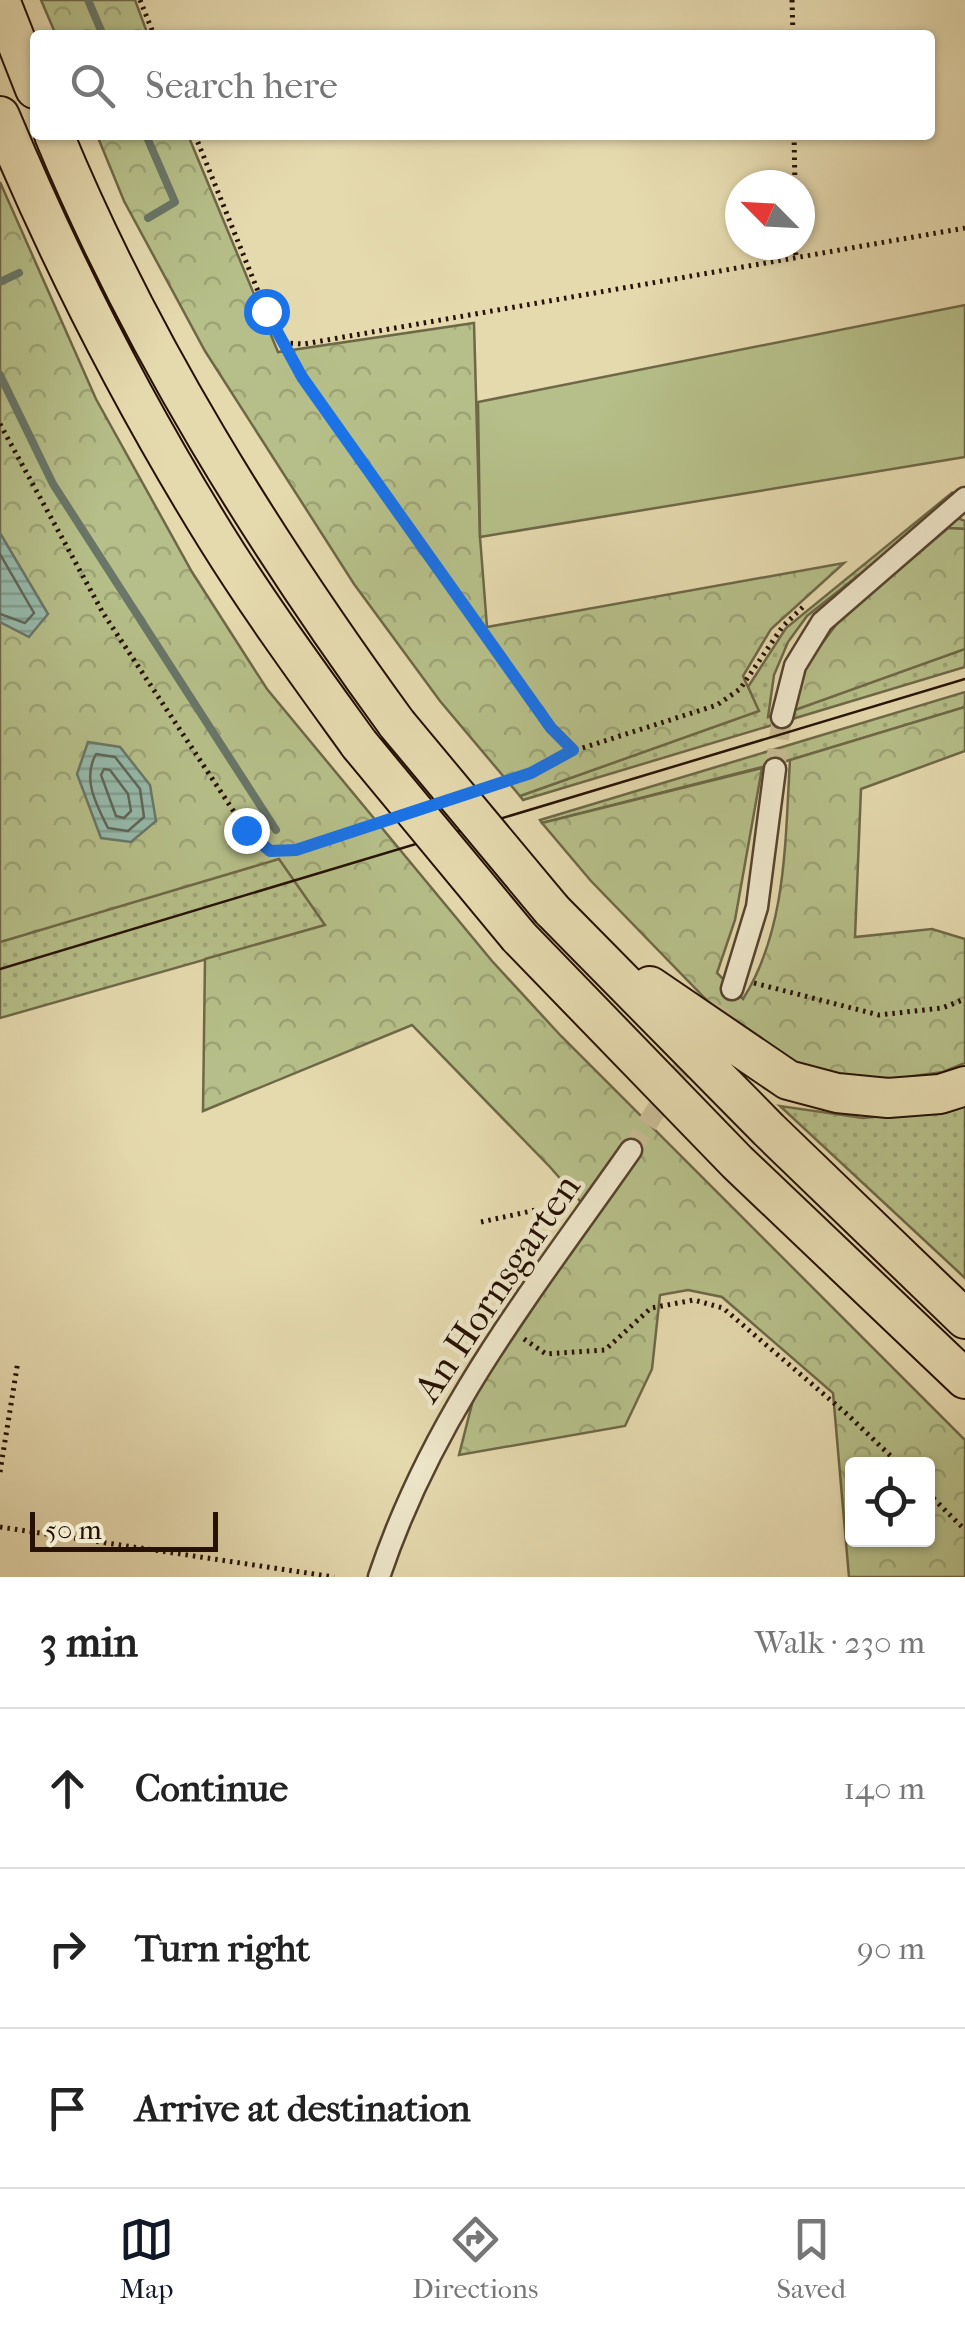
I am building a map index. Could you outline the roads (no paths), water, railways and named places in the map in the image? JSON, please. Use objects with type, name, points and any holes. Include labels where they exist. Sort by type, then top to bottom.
[{"type":"highway","points":[[0,0],[30,76]]},
{"type":"highway","points":[[0,116],[64,261],[162,445],[216,538],[359,744],[519,937],[737,1162],[965,1380]]},
{"type":"highway","points":[[56,140],[126,288],[204,432],[332,635],[397,724],[552,910],[769,1130],[965,1319]]},
{"type":"highway","points":[[583,940],[788,1080],[838,1093],[888,1098],[940,1094],[965,1086]]},
{"type":"street","points":[[782,717],[795,666],[822,622],[965,498]]},
{"type":"street","points":[[734,983],[757,908],[776,768]]},
{"type":"street","name":"An Hornsgarten","points":[[378,1577],[400,1514],[465,1389],[504,1327],[632,1150]]},
{"type":"water","points":[[0,533],[48,614],[29,637],[0,622]]},
{"type":"water","points":[[88,742],[120,747],[150,785],[156,821],[131,842],[101,838],[77,774]]},
{"type":"waterway","points":[[88,0],[101,30]]},
{"type":"waterway","points":[[148,140],[175,202],[148,218]]},
{"type":"waterway","points":[[0,282],[19,273]]},
{"type":"waterway","points":[[0,375],[53,484],[276,830]]},
{"type":"tunnel","points":[[775,769],[782,717]]},
{"type":"tunnel","points":[[631,1150],[732,989]]},
{"type":"tram line","points":[[0,969],[965,679]]}]
